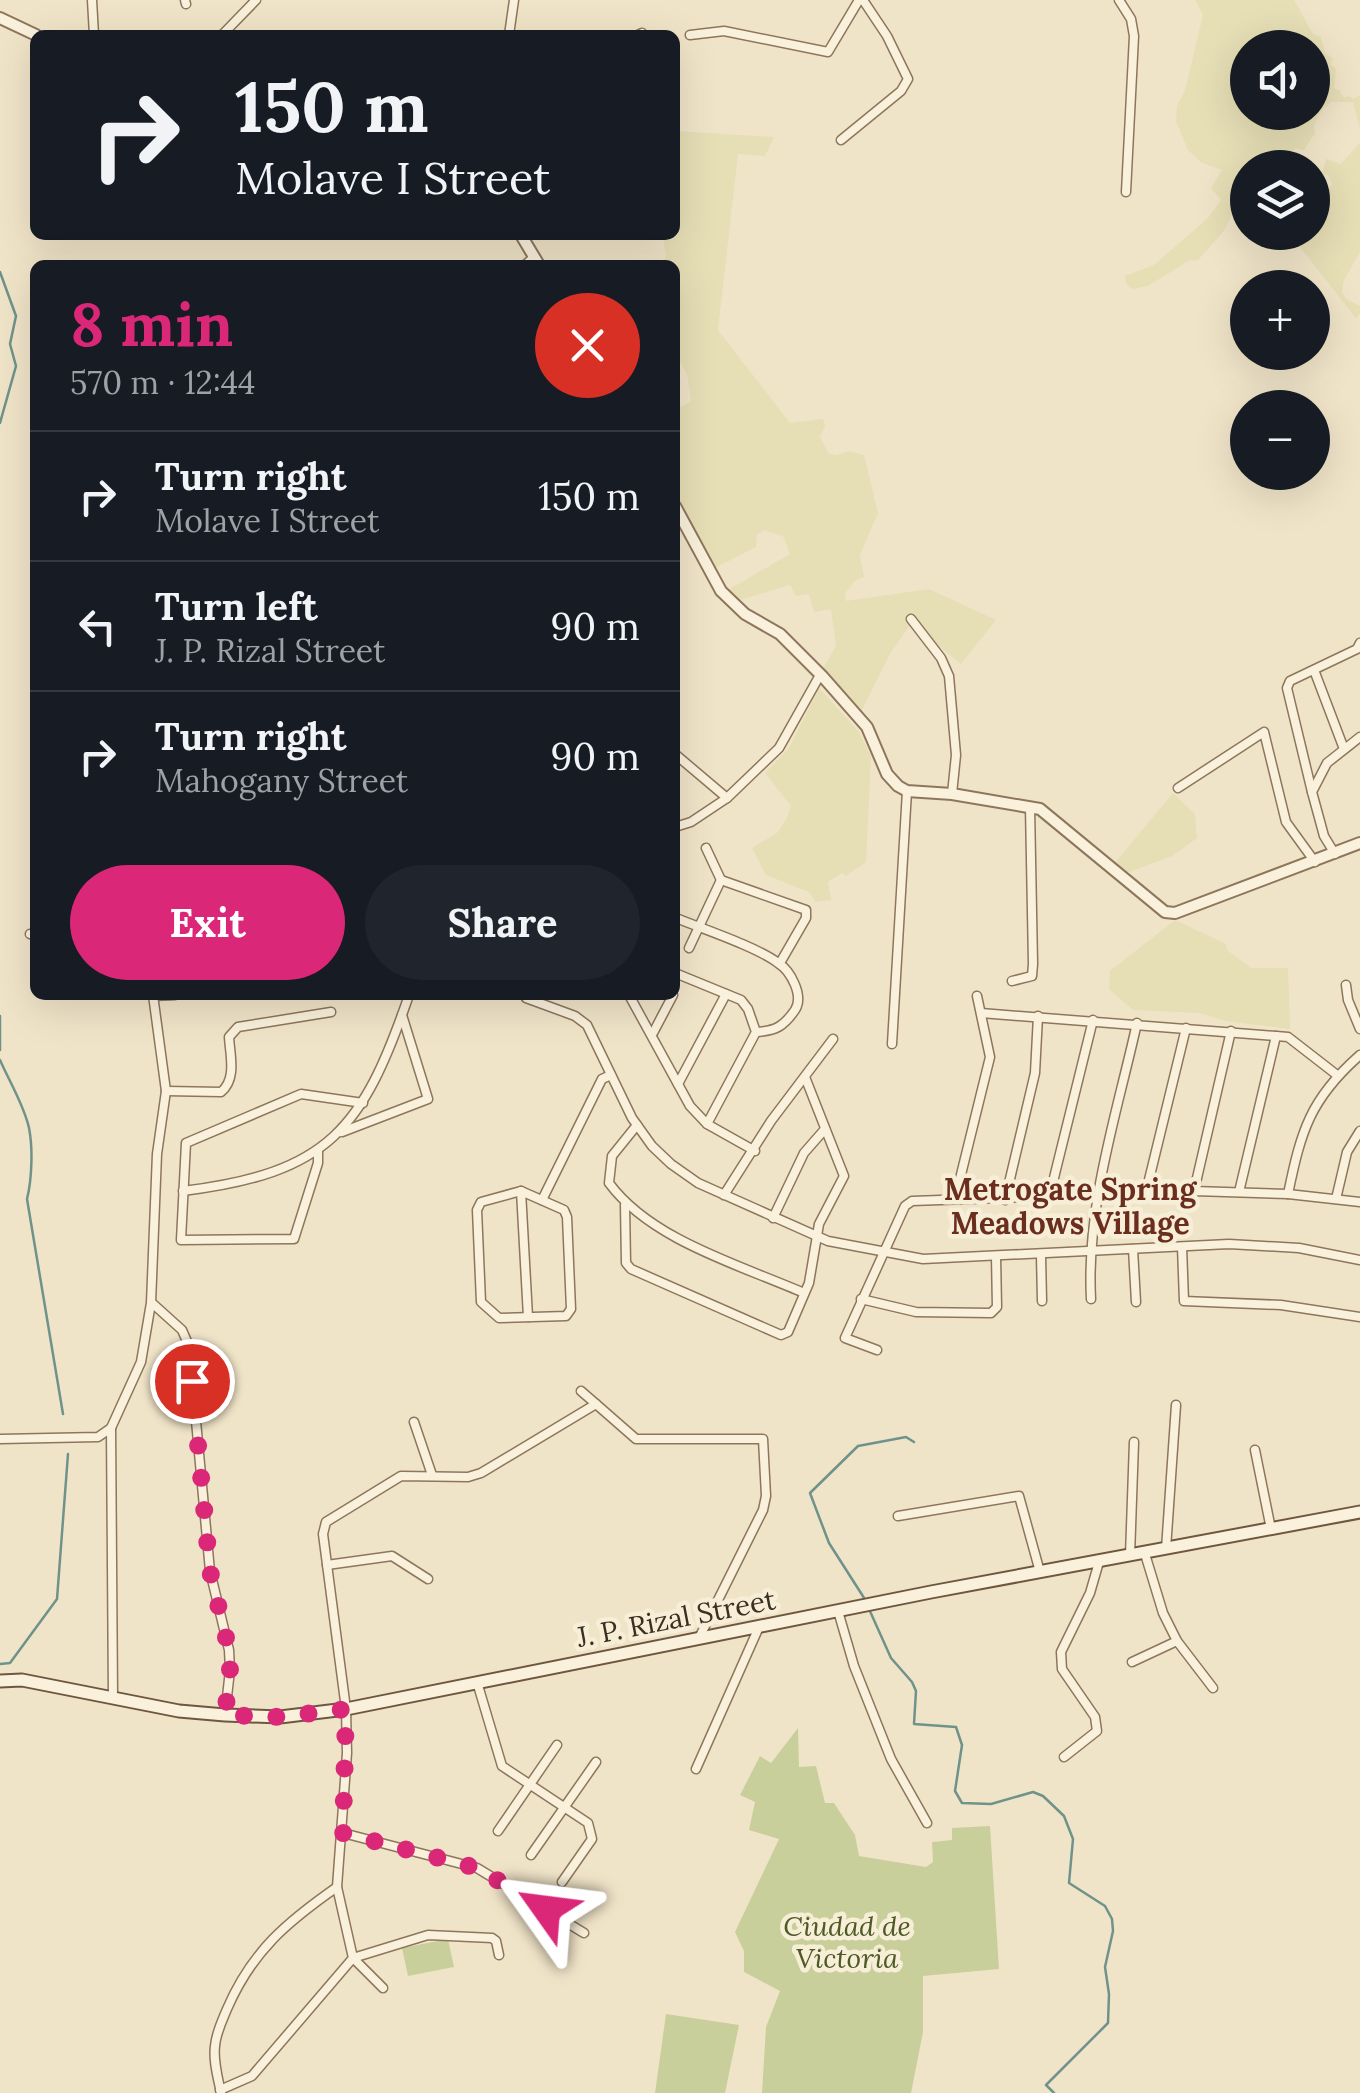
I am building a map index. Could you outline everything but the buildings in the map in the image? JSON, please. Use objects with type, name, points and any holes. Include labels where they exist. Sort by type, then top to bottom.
[{"type":"main road","name":"J. P. Rizal Street","points":[[0,1682],[22,1680],[178,1711],[225,1715],[280,1717],[346,1709],[1360,1512]]},
{"type":"street","points":[[92,0],[94,30]]},
{"type":"street","points":[[227,30],[256,0]]},
{"type":"street","points":[[510,30],[514,0]]},
{"type":"street","points":[[690,34],[724,31],[828,52],[861,0],[887,36],[908,80],[901,91],[840,140]]},
{"type":"street","points":[[1119,0],[1131,18],[1134,48],[1126,192]]},
{"type":"street","points":[[0,18],[30,32]]},
{"type":"street","points":[[680,515],[721,591],[732,604],[780,634],[820,675],[866,727],[888,774],[907,791],[1030,807],[1057,822],[1166,912],[1360,844]]},
{"type":"street","points":[[912,619],[941,658],[949,676],[956,755],[952,794]]},
{"type":"street","points":[[1335,854],[1324,836],[1286,688],[1290,681],[1359,649]]},
{"type":"street","points":[[1314,670],[1344,749]]},
{"type":"street","points":[[680,825],[691,822],[727,798],[779,748],[820,675]]},
{"type":"street","points":[[1178,788],[1264,732],[1286,822],[1314,862]]},
{"type":"street","points":[[1312,792],[1327,763],[1360,736]]},
{"type":"street","points":[[680,758],[727,798]]},
{"type":"street","points":[[892,1044],[907,791]]},
{"type":"street","points":[[1012,981],[1032,976],[1030,807]]},
{"type":"street","points":[[706,848],[722,880],[806,910],[806,918],[780,964]]},
{"type":"street","points":[[690,948],[722,880]]},
{"type":"street","points":[[680,920],[780,964],[799,993],[799,1004],[783,1025],[772,1031],[756,1032]]},
{"type":"street","points":[[680,974],[741,1000],[756,1032],[707,1124]]},
{"type":"street","points":[[1346,984],[1360,1029]]},
{"type":"street","points":[[678,1084],[726,994]]},
{"type":"street","points":[[955,1199],[990,1057],[977,996]]},
{"type":"street","points":[[113,1698],[111,1428],[141,1362],[151,1302],[156,1154],[166,1091],[154,1000]]},
{"type":"street","points":[[183,1191],[232,1185],[318,1151],[351,1121],[363,1103],[407,1000]]},
{"type":"street","points":[[531,1000],[575,1016],[587,1025],[637,1124],[671,1164],[698,1184],[817,1237],[923,1259],[1229,1244],[1299,1248],[1360,1260]]},
{"type":"street","points":[[633,1000],[690,1106],[707,1124],[754,1151]]},
{"type":"street","points":[[653,1033],[670,1000]]},
{"type":"street","points":[[166,1091],[222,1092],[228,1087],[232,1076],[229,1037],[238,1027],[331,1012]]},
{"type":"street","points":[[981,1013],[1288,1037],[1337,1075]]},
{"type":"street","points":[[336,1135],[428,1099],[402,1015]]},
{"type":"street","points":[[1005,1200],[1035,1073],[1038,1016]]},
{"type":"street","points":[[1049,1198],[1093,1020]]},
{"type":"street","points":[[1091,1299],[1091,1250],[1098,1196],[1137,1023]]},
{"type":"street","points":[[1146,1192],[1186,1028]]},
{"type":"street","points":[[1194,1191],[1231,1031]]},
{"type":"street","points":[[1240,1192],[1276,1036]]},
{"type":"street","points":[[724,1195],[772,1121],[833,1039]]},
{"type":"street","points":[[1288,1194],[1303,1126],[1337,1075],[1360,1055]]},
{"type":"street","points":[[542,1200],[602,1079],[611,1075]]},
{"type":"street","points":[[626,1206],[626,1264],[630,1269],[781,1335],[788,1332],[804,1293],[819,1224],[844,1176],[805,1077]]},
{"type":"street","points":[[318,1151],[318,1163],[294,1238],[180,1240],[186,1142],[301,1094],[363,1103]]},
{"type":"street","points":[[637,1124],[612,1156],[608,1182],[626,1206],[672,1235],[804,1293]]},
{"type":"street","points":[[773,1218],[804,1153],[825,1130]]},
{"type":"street","points":[[1336,1199],[1347,1152],[1360,1131]]},
{"type":"street","points":[[878,1350],[845,1338],[905,1206],[912,1202],[1194,1191],[1288,1194],[1360,1202]]},
{"type":"street","points":[[521,1192],[528,1317]]},
{"type":"street","points":[[521,1192],[542,1200],[564,1210],[568,1217],[572,1309],[566,1316],[499,1318],[482,1302],[477,1210],[481,1202],[521,1192]]},
{"type":"street","points":[[1182,1247],[1184,1301],[1281,1305],[1360,1317]]},
{"type":"street","points":[[1133,1249],[1136,1302]]},
{"type":"street","points":[[1041,1255],[1042,1301]]},
{"type":"street","points":[[862,1299],[916,1312],[991,1313],[997,1307],[996,1256]]},
{"type":"street","points":[[151,1302],[182,1330],[189,1346],[210,1571],[229,1650],[225,1715]]},
{"type":"street","points":[[580,1391],[639,1440],[763,1440],[763,1510],[699,1638]]},
{"type":"street","points":[[383,1988],[353,1958],[337,1888],[343,1833],[346,1709],[323,1534],[326,1522],[401,1476],[468,1477],[482,1473],[596,1404]]},
{"type":"street","points":[[1166,1549],[1176,1405]]},
{"type":"street","points":[[414,1422],[432,1474]]},
{"type":"street","points":[[0,1439],[98,1437],[111,1428]]},
{"type":"street","points":[[1130,1556],[1134,1442]]},
{"type":"street","points":[[1255,1450],[1271,1529]]},
{"type":"street","points":[[898,1516],[1019,1496],[1040,1572]]},
{"type":"street","points":[[1146,1554],[1163,1613],[1177,1641],[1212,1688]]},
{"type":"street","points":[[327,1565],[392,1556],[428,1580]]},
{"type":"street","points":[[1064,1757],[1097,1731],[1096,1718],[1060,1662],[1099,1562]]},
{"type":"street","points":[[844,1610],[854,1666],[891,1759],[927,1823]]},
{"type":"street","points":[[696,1769],[760,1626]]},
{"type":"street","points":[[1132,1662],[1177,1641]]},
{"type":"street","points":[[478,1682],[502,1766],[588,1823],[592,1839],[562,1882]]},
{"type":"street","points":[[498,1831],[558,1744]]},
{"type":"street","points":[[532,1855],[596,1762]]},
{"type":"street","points":[[343,1833],[477,1868],[584,1934]]},
{"type":"street","points":[[337,1888],[273,1936],[235,1992],[216,2036],[214,2051],[220,2092],[255,2072],[353,1958],[428,1935],[492,1938],[500,1955]]},
{"type":"shaded area","points":[[1195,0],[1294,0],[1311,30],[1230,30],[1230,130],[1315,133],[1304,150],[1230,150],[1230,218],[1224,231],[1198,260],[1190,260],[1148,286],[1132,289],[1125,276],[1154,265],[1208,218],[1221,200],[1211,188],[1222,170],[1202,163],[1188,150],[1176,121],[1177,106],[1185,90],[1203,15]]},
{"type":"shaded area","points":[[1330,64],[1336,69],[1334,88],[1344,98],[1360,95],[1360,129],[1353,102],[1332,102]]},
{"type":"shaded area","points":[[680,131],[774,137],[765,156],[738,154],[718,330],[790,423],[823,419],[825,426],[820,437],[829,454],[849,451],[864,455],[878,513],[860,555],[864,577],[845,593],[846,601],[929,589],[996,620],[961,664],[911,624],[891,652],[861,712],[822,670],[836,646],[831,609],[814,612],[809,594],[796,596],[790,585],[737,601],[728,590],[790,554],[783,536],[764,530],[757,535],[756,547],[715,568],[680,504],[680,406],[691,401],[687,374],[680,362],[680,260],[664,260],[664,240],[680,240]]},
{"type":"shaded area","points":[[1360,143],[1360,252],[1344,280],[1342,292],[1346,299],[1360,306],[1356,318],[1330,285],[1330,270],[1318,270],[1302,250],[1330,250],[1330,160],[1341,164]]},
{"type":"shaded area","points":[[819,688],[859,732],[871,756],[866,862],[846,876],[842,873],[828,882],[831,900],[816,902],[809,892],[766,875],[752,848],[777,833],[786,820],[791,806],[765,773],[789,748]]},
{"type":"shaded area","points":[[1173,793],[1195,814],[1197,838],[1172,856],[1127,873],[1114,864]]},
{"type":"shaded area","points":[[1175,920],[1226,944],[1227,950],[1251,968],[1288,968],[1290,1029],[1225,1021],[1200,1013],[1133,1010],[1109,989],[1110,971]]},
{"type":"green space","name":"Ciudad de Victoria","points":[[798,1728],[799,1767],[816,1766],[825,1803],[834,1803],[855,1835],[859,1856],[926,1867],[933,1862],[932,1842],[952,1840],[952,1828],[990,1826],[999,1969],[923,1976],[923,2032],[911,2093],[762,2093],[766,2027],[780,1991],[744,1972],[744,1951],[735,1932],[779,1839],[749,1830],[755,1802],[740,1795],[760,1756],[771,1763]]},
{"type":"green space","points":[[448,1939],[454,1967],[408,1976],[402,1948]]},
{"type":"green space","name":"Ciudad de Victoria","points":[[666,2014],[739,2025],[725,2093],[655,2093]]},
{"type":"waterway","points":[[0,272],[16,316],[10,344],[16,366],[0,423]]},
{"type":"waterway","points":[[0,1016],[0,1050]]},
{"type":"waterway","points":[[0,1060],[29,1128],[31,1164],[27,1199],[63,1414]]},
{"type":"waterway","points":[[866,1601],[829,1543],[810,1493],[858,1446],[906,1437],[914,1442]]},
{"type":"waterway","points":[[0,1664],[10,1663],[57,1599],[68,1454]]},
{"type":"waterway","points":[[869,1609],[891,1658],[916,1691],[914,1724],[956,1727],[962,1745],[955,1791],[962,1803],[991,1804],[1033,1792],[1043,1796],[1064,1816],[1073,1839],[1069,1883],[1105,1906],[1112,1919],[1105,1967],[1108,2023],[1046,2085],[1054,2093]]},
{"type":"district","name":"Metrogate Spring Meadows Village","points":[[1070,1207]]},
{"type":"route","points":[[192,1381],[210,1571],[229,1650],[225,1715],[280,1717],[346,1709],[343,1833],[477,1868],[546,1909]]}]
